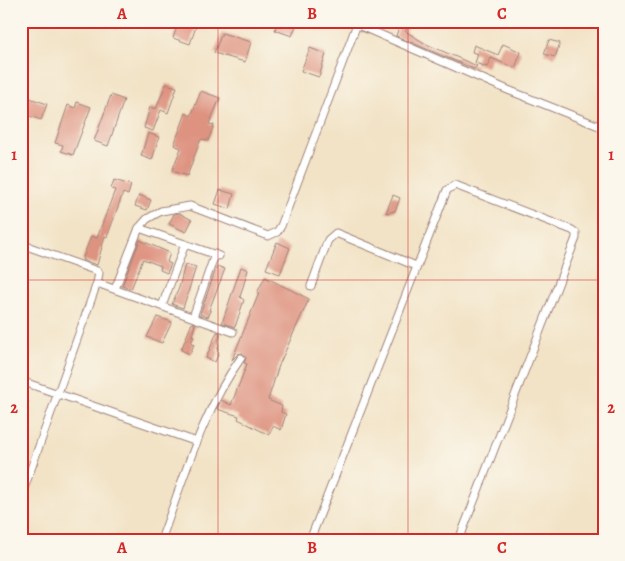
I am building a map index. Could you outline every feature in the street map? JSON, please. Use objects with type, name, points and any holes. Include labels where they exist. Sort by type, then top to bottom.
[{"type":"street","points":[[115,289],[139,228],[147,219],[161,211],[190,206],[268,236],[277,232],[281,226],[353,22],[508,90],[604,128]]},
{"type":"street","points":[[310,540],[447,190],[455,185],[576,233],[576,238],[460,540]]},
{"type":"street","points":[[139,228],[217,255],[192,317]]},
{"type":"street","points":[[311,286],[328,240],[336,233],[416,266]]},
{"type":"street","points":[[21,244],[97,270],[99,273],[59,393],[21,497]]},
{"type":"street","points":[[162,306],[184,244]]},
{"type":"street","points":[[97,283],[233,332]]},
{"type":"street","points":[[161,540],[198,442],[219,393],[241,358]]},
{"type":"street","points":[[21,381],[198,442]]},
{"type":"building","points":[[179,21],[198,21],[190,44],[173,38]]},
{"type":"building","points":[[278,21],[296,26],[292,36],[275,30]]},
{"type":"building","points":[[400,24],[408,28],[405,31],[426,44],[477,66],[474,69],[396,36]]},
{"type":"building","points":[[222,33],[251,42],[245,62],[214,53]]},
{"type":"building","points":[[549,40],[560,43],[555,57],[544,54]]},
{"type":"building","points":[[503,44],[521,52],[515,68],[491,58],[487,67],[475,63],[478,54],[472,52],[474,45],[498,55]]},
{"type":"building","points":[[310,48],[326,54],[319,77],[301,71]]},
{"type":"building","points":[[166,84],[177,87],[168,113],[161,110],[153,131],[144,128],[150,107],[156,109]]},
{"type":"building","points":[[201,91],[220,98],[209,124],[214,125],[208,141],[202,139],[200,141],[187,176],[172,171],[181,148],[174,145],[186,113],[191,116]]},
{"type":"building","points":[[21,95],[47,104],[41,120],[21,113]]},
{"type":"building","points":[[111,95],[124,100],[108,146],[94,141]]},
{"type":"building","points":[[77,102],[91,107],[73,155],[61,151],[63,145],[55,143],[68,105],[75,108]]},
{"type":"building","points":[[148,133],[159,137],[152,160],[141,156]]},
{"type":"building","points":[[114,180],[131,185],[128,195],[123,193],[107,237],[105,236],[97,265],[82,260],[91,236],[97,238],[115,190],[111,189]]},
{"type":"building","points":[[220,190],[234,194],[230,209],[215,204]]},
{"type":"building","points":[[139,195],[151,200],[147,210],[135,206]]},
{"type":"building","points":[[393,195],[400,198],[395,211],[386,213]]},
{"type":"building","points":[[179,213],[192,220],[186,232],[169,224],[174,214]]},
{"type":"building","points":[[140,240],[170,253],[167,262],[171,264],[167,273],[160,270],[161,266],[143,259],[131,289],[122,286]]},
{"type":"building","points":[[277,242],[290,248],[280,274],[266,269]]},
{"type":"building","points":[[185,264],[196,267],[183,308],[172,304],[179,288]]},
{"type":"building","points":[[217,266],[225,269],[208,317],[200,314]]},
{"type":"building","points":[[241,267],[248,270],[240,297],[244,300],[235,327],[222,323]]},
{"type":"building","points":[[265,277],[309,299],[279,365],[268,400],[282,406],[281,412],[286,414],[281,430],[273,426],[269,435],[238,419],[239,416],[217,409],[221,400],[231,405],[247,364],[244,363],[246,358],[242,353],[232,360],[259,293],[257,293]]},
{"type":"building","points":[[157,317],[172,322],[162,343],[147,337]]},
{"type":"building","points":[[192,323],[195,324],[191,343],[194,344],[190,354],[181,350]]},
{"type":"building","points":[[217,332],[220,333],[217,351],[219,352],[215,362],[206,358]]}]
